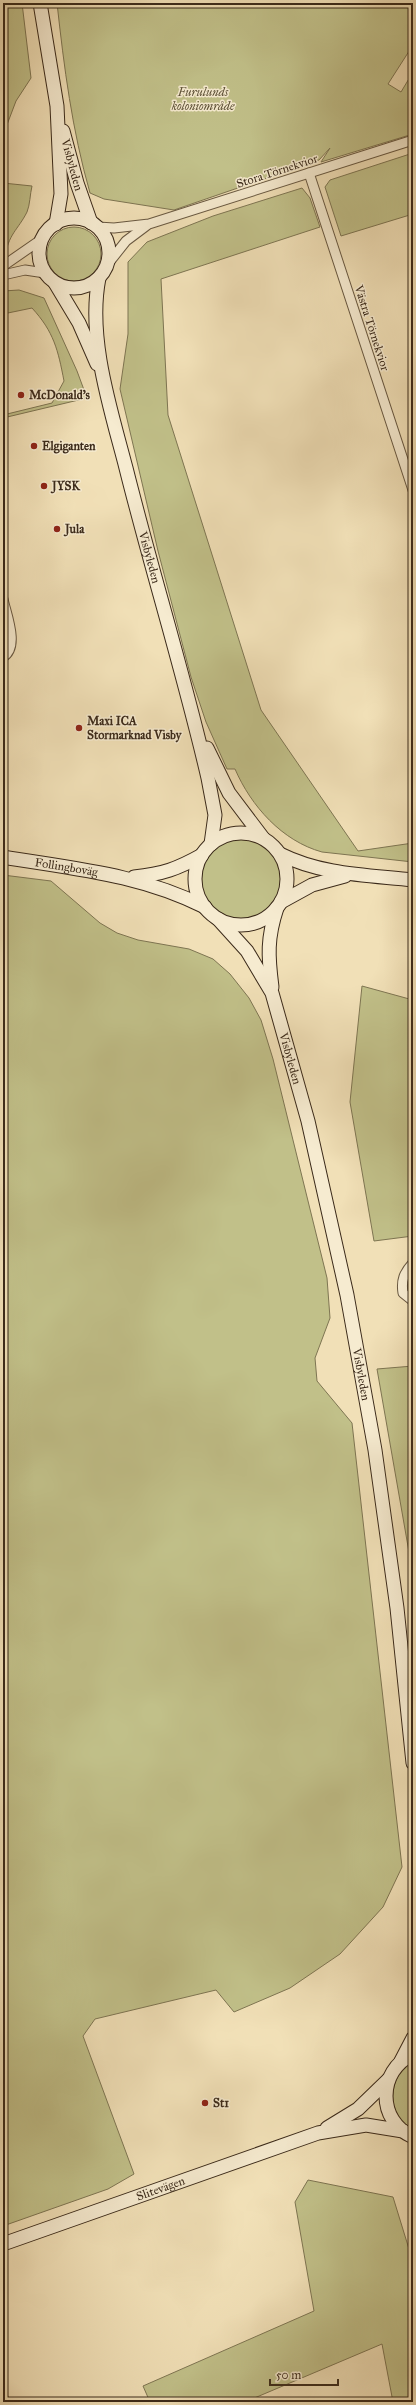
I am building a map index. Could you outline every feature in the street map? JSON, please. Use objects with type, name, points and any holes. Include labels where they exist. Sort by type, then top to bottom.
[{"type":"main road","name":"Visbyleden","points":[[40,3],[57,106],[76,183],[94,225]]},
{"type":"main road","name":"Visbyleden","points":[[46,3],[50,62]]},
{"type":"main road","name":"Visbyleden","points":[[56,224],[61,194],[57,106]]},
{"type":"main road","points":[[76,218],[94,225],[108,245],[107,265],[99,278],[81,288],[70,288],[55,283],[45,273],[39,256],[42,239],[56,224],[76,218]]},
{"type":"main road","name":"Visbyleden","points":[[99,278],[95,304],[96,320],[108,394],[158,592],[194,720],[213,803],[214,829],[211,844]]},
{"type":"main road","name":"Visbyleden","points":[[55,283],[79,323],[108,394]]},
{"type":"main road","name":"Visbyleden","points":[[194,720],[229,793],[263,838]]},
{"type":"main road","points":[[353,875],[312,885],[279,905],[267,917],[249,924],[236,925],[218,919],[205,907],[198,896],[195,878],[202,855],[211,844],[225,835],[236,833],[252,834],[263,838],[280,854],[312,868],[353,875],[413,880]]},
{"type":"main road","points":[[279,905],[286,892],[287,875],[280,854]]},
{"type":"main road","name":"Follingboväg","points":[[129,877],[160,874],[181,867],[202,855]]},
{"type":"main road","name":"Follingboväg","points":[[3,857],[129,877],[162,888],[205,907]]},
{"type":"main road","name":"Visbyleden","points":[[279,905],[270,928],[268,947],[272,993],[308,1121],[347,1294],[371,1426],[397,1608],[413,1763]]},
{"type":"main road","name":"Visbyleden","points":[[218,919],[247,951],[272,993]]},
{"type":"main road","points":[[399,2063],[413,2038]]},
{"type":"main road","points":[[399,2063],[413,2054]]},
{"type":"main road","name":"Slitevägen","points":[[318,2133],[358,2109],[388,2079],[399,2063]]},
{"type":"main road","points":[[388,2079],[385,2094],[387,2108],[393,2121],[410,2136]]},
{"type":"main road","name":"Slitevägen","points":[[3,2244],[318,2133],[366,2125],[410,2136]]},
{"type":"street","name":"Stora Törnekvior","points":[[149,224],[413,140]]},
{"type":"street","name":"Västra Törnekvior","points":[[310,173],[413,490]]},
{"type":"street","points":[[94,225],[114,228],[149,224]]},
{"type":"street","points":[[107,265],[126,241],[149,224]]},
{"type":"street","points":[[3,266],[42,239]]},
{"type":"street","points":[[3,275],[26,270],[45,273]]},
{"type":"street","points":[[3,599],[12,640],[10,648],[3,657]]},
{"type":"street","points":[[413,1263],[403,1277],[402,1286],[403,1293],[413,1301]]},
{"type":"street","points":[[3,2398],[5,2402]]},
{"type":"green space","points":[[3,3],[22,3],[31,78],[16,101],[5,130],[3,131]]},
{"type":"green space","name":"Furulunds koloniområde","points":[[57,3],[413,3],[413,45],[388,84],[401,92],[413,72],[413,134],[321,162],[330,148],[319,160],[174,210],[104,199],[90,193],[78,146],[69,98]]},
{"type":"green space","points":[[413,153],[413,214],[341,236],[325,187],[330,180]]},
{"type":"green space","points":[[3,183],[32,186],[27,212],[8,243],[5,258],[3,259]]},
{"type":"green space","points":[[302,188],[310,198],[320,227],[161,279],[168,415],[261,710],[358,851],[413,843],[413,862],[322,852],[307,847],[281,831],[259,809],[242,783],[235,769],[227,769],[206,722],[191,677],[158,551],[120,389],[128,334],[128,262],[147,242],[213,216]]},
{"type":"green space","points":[[74,227],[84,229],[93,235],[99,244],[101,254],[99,264],[93,273],[84,279],[74,281],[64,279],[55,273],[49,264],[47,254],[49,244],[55,235],[64,229]]},
{"type":"green space","points":[[19,290],[44,298],[77,371],[87,398],[3,418],[3,415],[52,403],[64,381],[60,360],[54,342],[45,325],[32,308],[3,314],[3,291]]},
{"type":"green space","points":[[241,839],[256,842],[269,851],[278,864],[281,879],[278,894],[269,907],[256,916],[241,919],[226,916],[213,907],[204,894],[201,879],[204,864],[213,851],[226,842]]},
{"type":"green space","points":[[3,875],[51,881],[100,923],[117,933],[138,940],[189,949],[213,959],[230,974],[249,998],[261,1020],[273,1059],[327,1278],[330,1318],[315,1358],[317,1381],[352,1423],[402,1867],[383,1907],[340,1954],[290,1988],[234,2012],[216,1990],[95,2019],[83,2036],[134,2174],[108,2189],[3,2226]]},
{"type":"green space","points":[[362,986],[413,1000],[413,1236],[374,1241],[350,1102]]},
{"type":"green space","points":[[413,1366],[413,1575],[377,1369]]},
{"type":"green space","points":[[413,2061],[413,2132],[404,2125],[398,2116],[394,2107],[393,2096],[394,2086],[398,2077],[404,2068]]},
{"type":"green space","points":[[308,2180],[393,2197],[413,2262],[413,2402],[393,2402],[382,2344],[245,2402],[150,2402],[143,2386],[314,2311],[295,2202]]},
{"type":"place","name":"McDonald's","points":[[21,395]]},
{"type":"place","name":"Elgiganten","points":[[34,446]]},
{"type":"place","name":"JYSK","points":[[44,486]]},
{"type":"place","name":"Jula","points":[[57,529]]},
{"type":"place","name":"Maxi ICA Stormarknad Visby","points":[[79,728]]},
{"type":"place","name":"St1","points":[[205,2103]]}]
